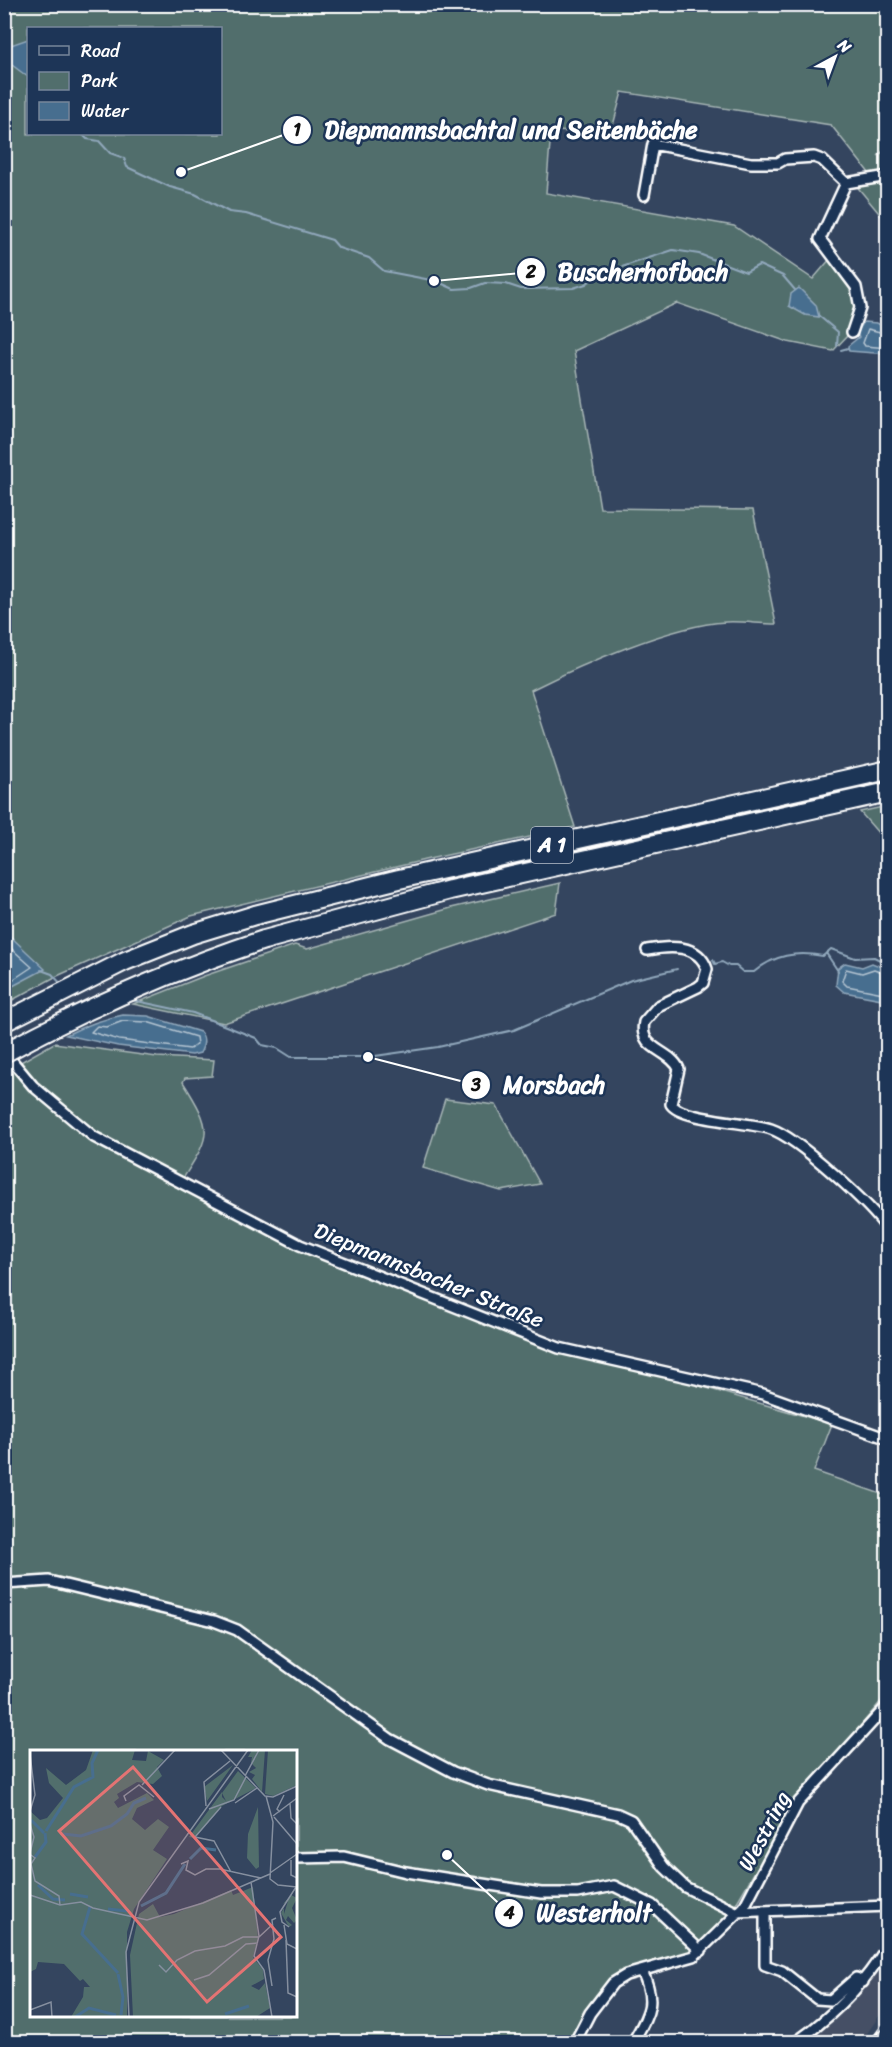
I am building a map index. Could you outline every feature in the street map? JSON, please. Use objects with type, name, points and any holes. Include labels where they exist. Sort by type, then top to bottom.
[{"type":"highway","name":"A 1","points":[[4,1022],[125,961],[193,934],[255,915],[399,879],[888,770]]},
{"type":"highway","name":"A 1","points":[[4,1052],[114,996],[211,957],[264,940],[439,892],[888,792]]},
{"type":"street","points":[[644,195],[653,144],[751,163],[778,163],[786,159],[814,157],[822,160],[846,183]]},
{"type":"street","points":[[846,183],[888,176]]},
{"type":"street","points":[[846,183],[820,239],[848,274],[860,297],[860,308],[852,332]]},
{"type":"street","points":[[647,950],[672,946],[686,949],[700,957],[707,969],[703,983],[658,1006],[644,1022],[644,1035],[648,1043],[674,1061],[679,1069],[671,1104],[674,1108],[687,1114],[760,1125],[780,1132],[803,1147],[888,1230]]},
{"type":"street","name":"Diepmannsbacher Straße","points":[[4,1052],[33,1086],[94,1137],[300,1245],[559,1348],[763,1394],[888,1439]]},
{"type":"street","points":[[4,1584],[49,1581],[214,1621],[237,1630],[390,1739],[453,1772],[489,1785],[618,1814],[631,1820],[669,1873],[685,1887],[736,1912],[888,1906]]},
{"type":"street","name":"Westring","points":[[701,1951],[736,1912],[748,1903],[798,1803],[888,1705]]},
{"type":"street","points":[[297,1858],[344,1857],[406,1872],[541,1893],[578,1893],[614,1886],[647,1900],[701,1951],[687,1959],[642,1971],[613,1983],[590,2013],[575,2043]]},
{"type":"street","points":[[765,1911],[765,1965],[782,1971],[821,2000],[831,2001],[856,1978],[863,1982]]},
{"type":"street","points":[[796,2043],[831,2016],[863,1982],[888,1945]]},
{"type":"street","points":[[633,2043],[651,2002],[651,1992],[642,1971]]},
{"type":"shaded area","points":[[887,1957],[887,2005],[861,2042],[807,2042],[853,2002]]},
{"type":"green space","points":[[5,5],[887,5],[887,147],[878,156],[887,149],[887,223],[855,184],[873,178],[831,125],[622,92],[611,133],[551,131],[546,193],[734,226],[813,279],[831,258],[847,276],[858,306],[847,336],[833,351],[788,342],[677,303],[574,351],[600,508],[753,510],[776,624],[726,622],[679,630],[600,658],[531,690],[575,827],[191,916],[55,977],[5,1004],[5,985],[9,988],[4,937]]},
{"type":"green space","points":[[888,806],[887,843],[860,812]]},
{"type":"green space","points":[[560,883],[556,913],[224,1023],[133,1004],[204,976],[295,945],[307,949],[451,908]]},
{"type":"green space","points":[[54,1043],[157,1057],[214,1060],[212,1076],[185,1078],[183,1082],[201,1113],[205,1134],[203,1144],[179,1185],[299,1249],[581,1358],[665,1376],[832,1424],[814,1471],[887,1496],[887,1694],[792,1808],[730,1914],[703,1944],[691,1953],[615,1978],[572,2042],[5,2042],[5,1071]]},
{"type":"green space","points":[[445,1099],[496,1105],[540,1184],[501,1191],[423,1168]]},
{"type":"water","points":[[27,39],[27,76],[4,59],[5,47]]},
{"type":"water","points":[[799,288],[816,305],[819,317],[805,315],[789,306],[791,294]]},
{"type":"water","points":[[864,322],[877,323],[887,329],[887,354],[849,351],[848,346],[859,337],[857,332]]},
{"type":"water","points":[[10,936],[45,969],[9,988],[5,985],[4,937]]},
{"type":"water","points":[[845,963],[862,967],[872,963],[887,969],[887,1000],[844,992],[836,985],[838,968]]},
{"type":"water","points":[[123,1015],[148,1016],[200,1032],[204,1039],[200,1053],[192,1055],[118,1046],[66,1035],[108,1018]]},
{"type":"waterway","points":[[4,28],[9,35]]},
{"type":"waterway","points":[[83,135],[87,139],[99,141],[110,153],[124,158],[127,167],[170,187],[195,194],[229,212],[246,214],[332,240],[339,248],[369,258],[384,271],[436,281],[454,289],[471,288],[485,283],[506,284],[521,289],[573,288],[586,284],[598,275],[673,250],[699,254],[746,272],[759,265],[783,276],[795,290]]},
{"type":"waterway","points":[[819,316],[838,332],[837,346]]},
{"type":"waterway","points":[[841,350],[848,348]]},
{"type":"waterway","points":[[713,960],[715,964],[722,962],[729,966],[736,966],[743,972],[754,972],[778,958],[795,954],[823,956],[831,949],[855,958],[874,957],[888,964]]},
{"type":"waterway","points":[[826,953],[838,971]]},
{"type":"waterway","points":[[132,1000],[193,1013],[256,1038],[262,1045],[277,1048],[291,1057],[368,1057],[438,1047],[514,1030],[631,980],[677,969]]},
{"type":"waterway","points":[[41,970],[52,974],[62,985]]},
{"type":"railway","points":[[871,2042],[888,2019]]},
{"type":"place","name":"Diepmannsbachtal und Seitenbäche","points":[[181,172]]},
{"type":"place","name":"Buscherhofbach","points":[[434,281]]},
{"type":"place","name":"Morsbach","points":[[368,1057]]},
{"type":"place","name":"Westerholt","points":[[447,1855]]}]
